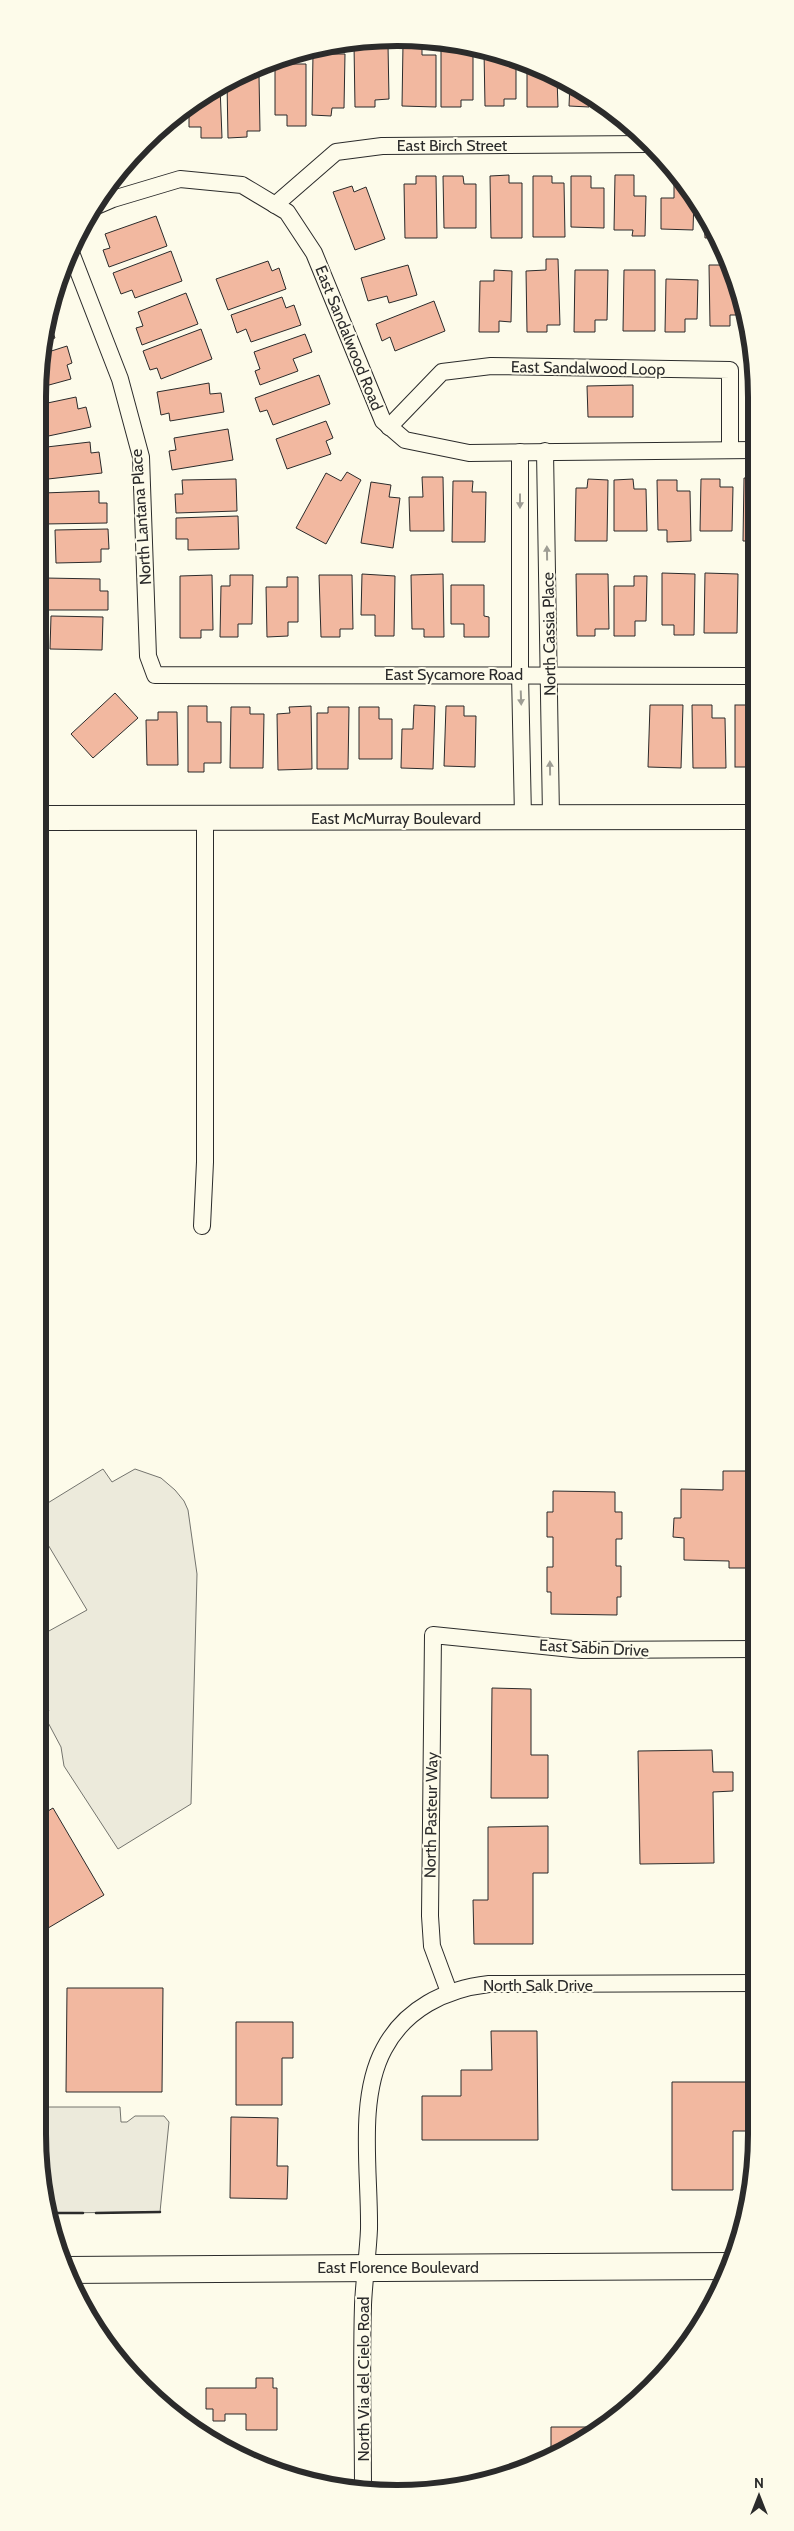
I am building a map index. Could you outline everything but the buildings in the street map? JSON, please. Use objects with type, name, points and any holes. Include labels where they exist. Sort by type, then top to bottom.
[{"type":"main road","name":"East Florence Boulevard","points":[[74,2270],[722,2266]]},
{"type":"street","name":"East Birch Street","points":[[275,205],[336,152],[382,146],[640,144]]},
{"type":"street","name":"East Sandalwood Road","points":[[105,203],[180,180],[242,185],[287,212],[314,253],[382,421],[405,440],[469,453],[748,450]]},
{"type":"street","name":"North Lantana Place","points":[[74,261],[120,379],[141,457],[148,656],[155,675]]},
{"type":"street","name":"East Sandalwood Loop","points":[[389,427],[442,372],[491,366],[730,370],[730,450]]},
{"type":"street","name":"North Cassia Place","points":[[545,451],[551,817]]},
{"type":"street","name":"North Cassia Place","points":[[520,452],[520,674],[524,817]]},
{"type":"street","name":"East Sycamore Road","points":[[155,675],[550,674],[748,676]]},
{"type":"street","name":"East McMurray Boulevard","points":[[46,818],[748,816]]},
{"type":"street","points":[[202,1226],[205,1162],[205,819]]},
{"type":"street","name":"East Sabin Drive","points":[[433,1635],[582,1650],[748,1649]]},
{"type":"street","name":"North Pasteur Way","points":[[433,1635],[430,1916],[432,1946],[448,1992]]},
{"type":"street","name":"North Salk Drive","points":[[365,2267],[369,2231],[369,2105],[374,2072],[384,2049],[402,2025],[424,2006],[448,1992],[489,1984],[748,1983]]},
{"type":"street","name":"North Via del Cielo Road","points":[[363,2483],[365,2267]]},
{"type":"shaded area","points":[[103,1469],[112,1482],[135,1469],[161,1478],[175,1490],[184,1501],[188,1510],[197,1574],[191,1804],[118,1849],[64,1766],[61,1747],[46,1719],[46,1713],[49,1711],[46,1706],[46,1633],[87,1610],[46,1541],[46,1504]]},
{"type":"shaded area","points":[[46,2107],[120,2107],[121,2122],[127,2122],[135,2116],[164,2116],[169,2122],[160,2212],[55,2213],[49,2180]]},
{"type":"wall","points":[[96,2213],[160,2212]]},
{"type":"wall","points":[[55,2213],[83,2213]]}]
